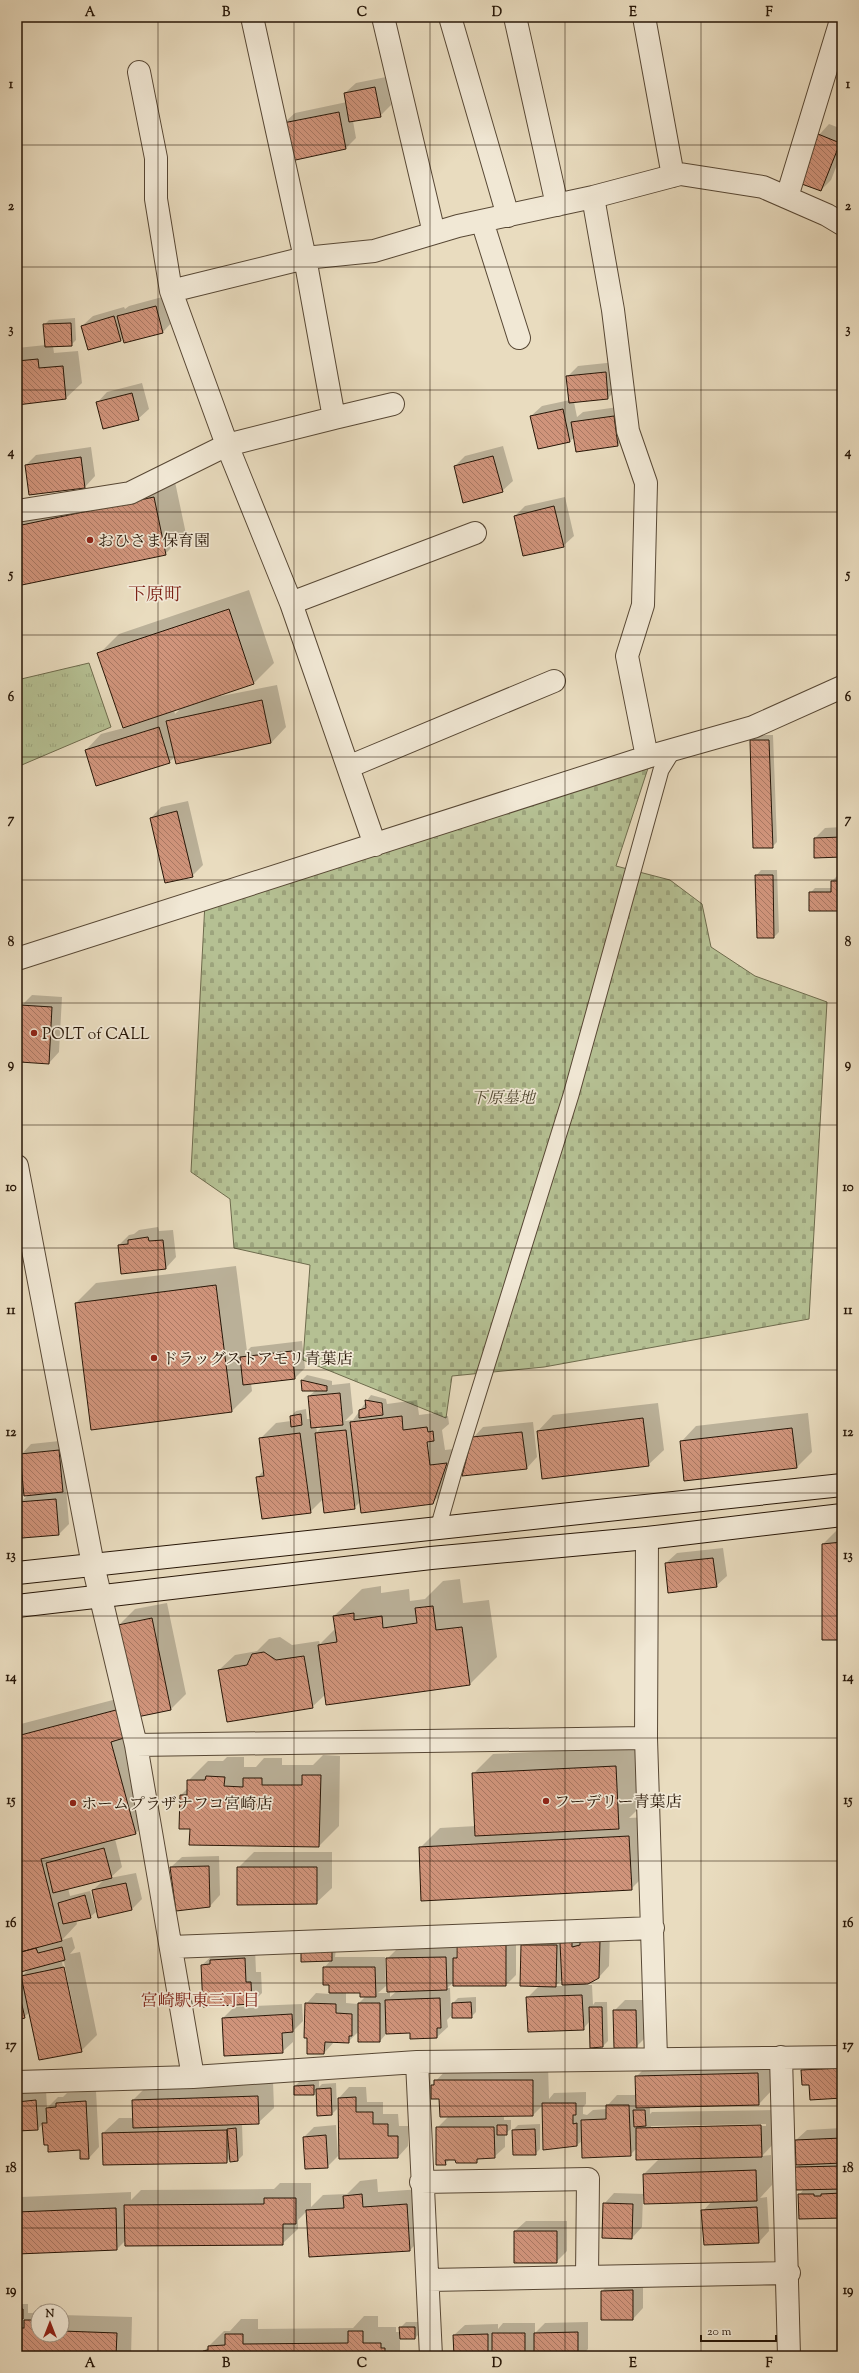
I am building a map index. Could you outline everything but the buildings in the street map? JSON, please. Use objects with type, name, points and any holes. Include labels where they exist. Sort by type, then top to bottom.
[{"type":"street","points":[[252,17],[305,258],[334,418]]},
{"type":"street","points":[[383,17],[434,233]]},
{"type":"street","points":[[450,17],[508,216]]},
{"type":"street","points":[[515,17],[557,205]]},
{"type":"street","points":[[644,17],[673,176]]},
{"type":"street","points":[[788,197],[842,17]]},
{"type":"street","points":[[139,72],[156,158],[156,199],[171,291],[227,445],[291,603],[375,845]]},
{"type":"street","points":[[171,291],[305,258],[374,251],[434,233],[594,197],[680,174],[763,187],[827,215],[842,224]]},
{"type":"street","points":[[594,197],[613,310],[628,431],[646,483],[643,605],[627,656],[647,757]]},
{"type":"street","points":[[482,221],[519,338]]},
{"type":"street","points":[[17,511],[130,493],[227,445],[393,404]]},
{"type":"street","points":[[291,603],[475,534]]},
{"type":"street","points":[[348,767],[554,681]]},
{"type":"street","points":[[17,959],[647,757],[753,727],[842,687]]},
{"type":"street","points":[[17,1166],[93,1565],[136,1745],[193,2077]]},
{"type":"street","points":[[17,1573],[842,1485]]},
{"type":"street","points":[[17,1606],[431,1558],[648,1538],[842,1515]]},
{"type":"street","points":[[648,1538],[646,1738],[656,2058]]},
{"type":"street","points":[[136,1745],[646,1738]]},
{"type":"street","points":[[171,1947],[653,1928]]},
{"type":"street","points":[[781,2057],[789,2272],[790,2356]]},
{"type":"street","points":[[17,2082],[193,2077],[417,2062],[842,2057]]},
{"type":"street","points":[[417,2062],[431,2356]]},
{"type":"street","points":[[422,2182],[588,2179],[587,2276]]},
{"type":"street","points":[[428,2280],[789,2272]]},
{"type":"lane","points":[[438,1528],[458,1458],[571,1095],[661,770],[674,749]]},
{"type":"green space","points":[[89,663],[111,727],[17,767],[17,680]]},
{"type":"green space","name":"下原墓地","points":[[651,759],[616,866],[670,880],[702,904],[711,947],[755,976],[827,1002],[809,1319],[544,1367],[452,1376],[446,1418],[303,1360],[310,1265],[234,1248],[230,1199],[191,1172],[205,902]]},
{"type":"place","name":"おひさま保育園","points":[[90,540]]},
{"type":"place","name":"POLT of CALL","points":[[34,1033]]},
{"type":"place","name":"ドラッグストアモリ青葉店","points":[[154,1358]]},
{"type":"place","name":"フーデリー青葉店","points":[[546,1801]]},
{"type":"place","name":"ホームプラザナフコ宮崎店","points":[[73,1803]]},
{"type":"district","name":"下原町","points":[[155,594]]},
{"type":"district","name":"宮崎駅東三丁目","points":[[200,2000]]}]
